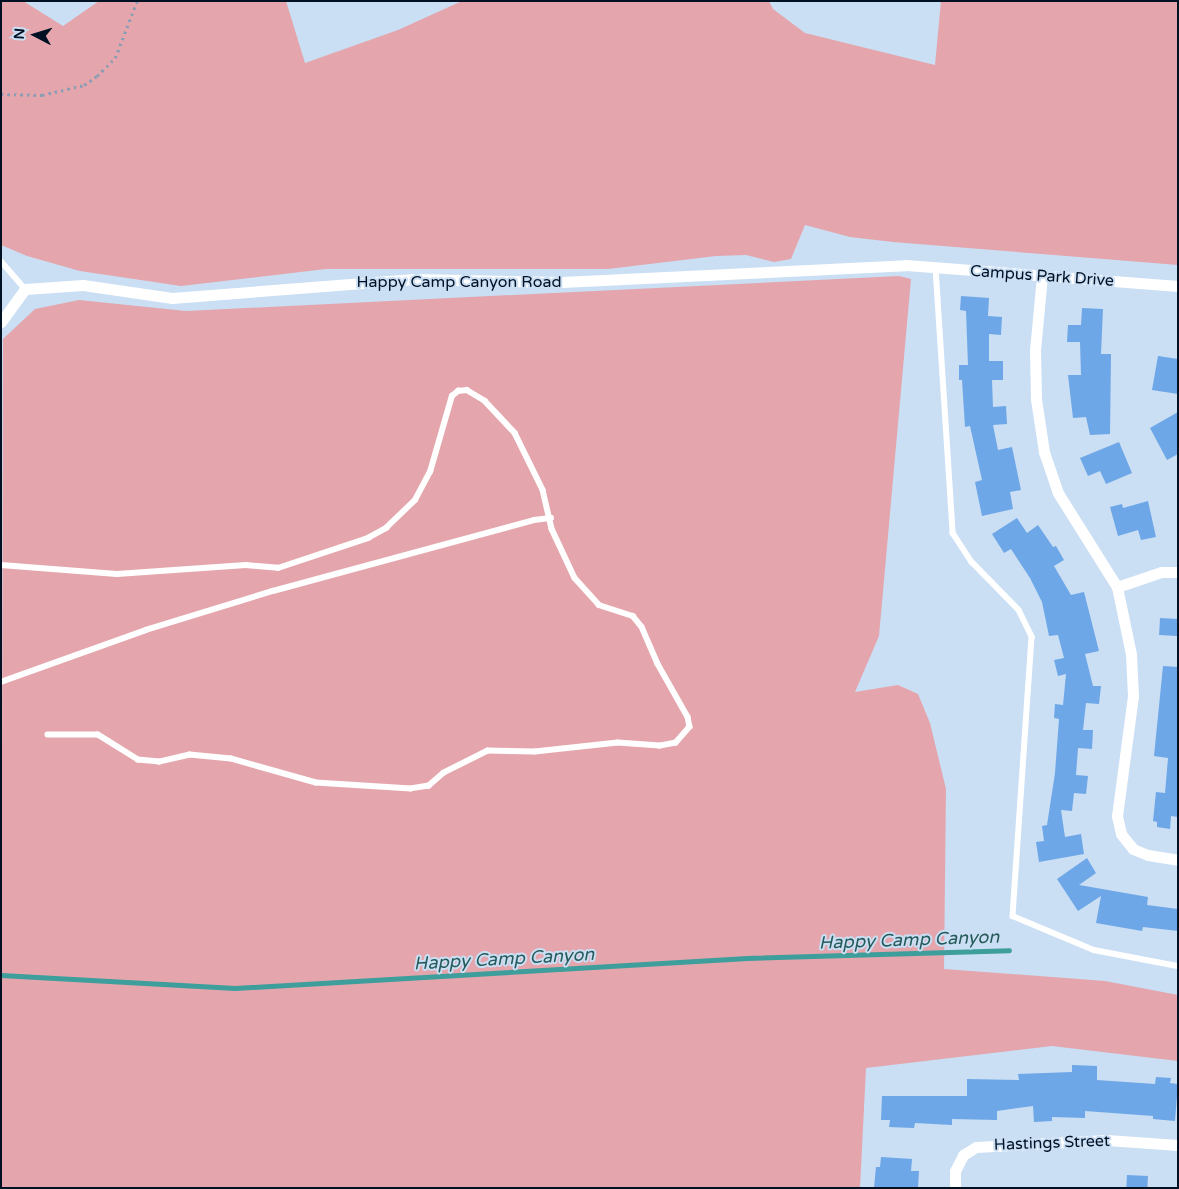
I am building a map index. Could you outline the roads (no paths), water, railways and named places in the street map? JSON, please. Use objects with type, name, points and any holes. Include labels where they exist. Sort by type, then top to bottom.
[{"type":"street","name":"Happy Camp Canyon Road","points":[[25,289],[83,285],[172,298],[414,279],[562,282],[906,265]]},
{"type":"street","name":"Campus Park Drive","points":[[906,265],[1178,286]]},
{"type":"street","points":[[1042,276],[1036,360],[1036,399],[1044,452],[1058,493],[1117,587],[1127,627],[1133,696],[1116,816],[1121,834],[1133,849],[1148,855],[1178,860]]},
{"type":"street","points":[[1,322],[25,289]]},
{"type":"street","points":[[1117,587],[1161,572],[1178,572]]},
{"type":"street","name":"Hastings Street","points":[[955,1188],[955,1171],[963,1155],[976,1147],[1107,1140],[1178,1145]]},
{"type":"lane","points":[[1,261],[25,289]]},
{"type":"lane","points":[[936,268],[953,533],[972,562],[1019,610],[1032,638],[1013,916],[1094,950],[1178,966]]},
{"type":"lane","points":[[1,565],[117,574],[246,565],[278,568],[368,538],[386,528],[415,500],[430,472],[452,396],[458,391],[467,390],[485,401],[515,433],[543,490],[552,518],[552,529],[564,555],[588,595],[598,605],[633,616],[642,627],[658,664],[688,717],[690,727],[676,743],[660,746],[618,743],[535,752],[488,751],[444,773],[430,786],[411,789],[316,783],[231,759],[190,755],[160,762],[138,760],[98,735],[48,735]]},
{"type":"lane","points":[[1,682],[146,630],[273,591],[534,520],[552,518]]},
{"type":"waterway","name":"Happy Camp Canyon","points":[[1,975],[235,988],[747,958],[1009,950]]}]
